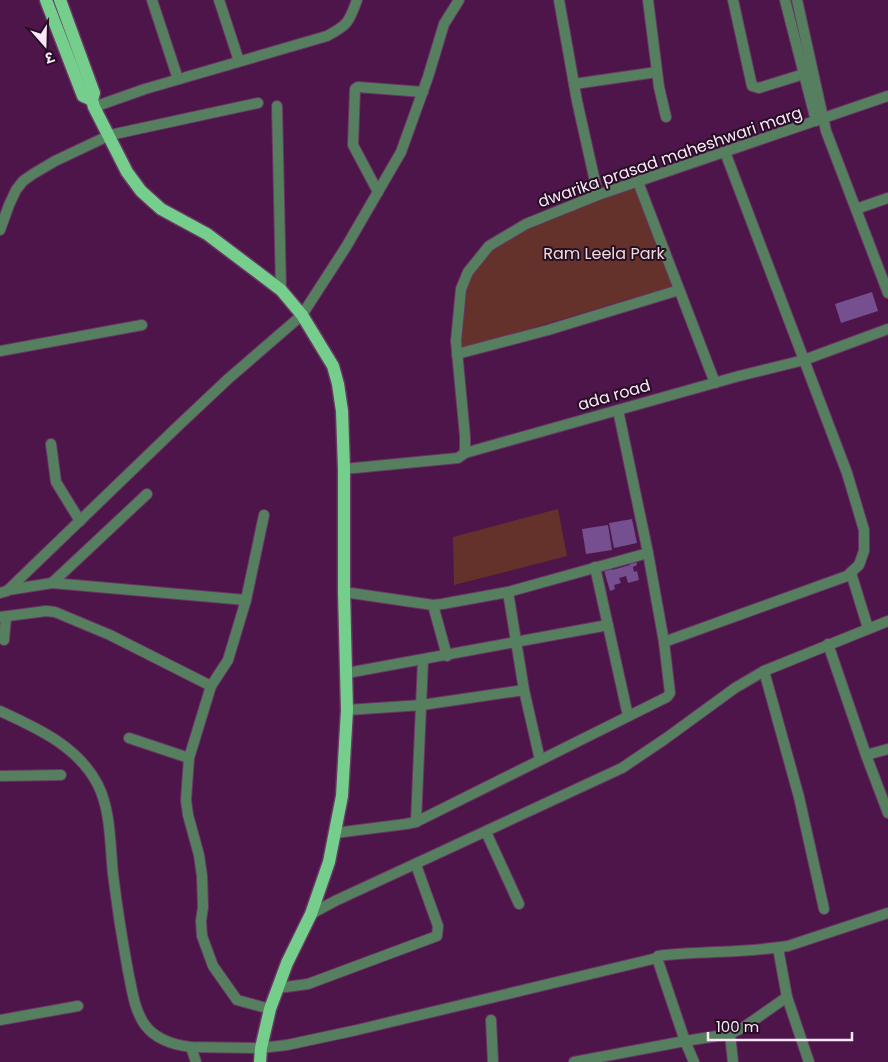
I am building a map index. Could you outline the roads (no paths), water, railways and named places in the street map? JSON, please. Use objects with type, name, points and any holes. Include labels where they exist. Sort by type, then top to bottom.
[{"type":"main road","points":[[46,0],[83,96],[93,104],[127,172],[142,192],[161,208],[207,234],[281,290],[302,315],[333,366],[342,411],[344,470],[344,592],[347,710],[342,796],[329,862],[311,914],[287,963],[270,1009],[261,1048],[260,1062]]},
{"type":"main road","points":[[60,0],[94,92],[93,104]]},
{"type":"street","points":[[152,0],[178,79]]},
{"type":"street","points":[[219,0],[239,61]]},
{"type":"street","points":[[93,104],[327,36],[348,22],[357,0]]},
{"type":"street","points":[[3,592],[222,385],[302,315],[346,247],[401,152],[423,92],[444,24],[459,0]]},
{"type":"street","points":[[559,0],[574,84],[598,195]]},
{"type":"street","points":[[648,0],[657,72],[666,117]]},
{"type":"street","points":[[733,0],[752,86],[759,88],[804,74]]},
{"type":"street","name":"dwarika prasad maheshwari marg","points":[[785,0],[804,74],[819,120]]},
{"type":"street","name":"dwarika prasad maheshwari marg","points":[[797,0],[819,120]]},
{"type":"street","points":[[574,84],[657,72]]},
{"type":"street","points":[[378,192],[353,145],[355,90],[358,87],[423,92]]},
{"type":"street","name":"dwarika prasad maheshwari marg","points":[[465,453],[456,341],[463,282],[482,253],[489,246],[526,224],[598,195],[888,96]]},
{"type":"street","points":[[0,230],[16,190],[23,181],[55,161],[110,136],[258,103]]},
{"type":"street","points":[[277,106],[281,290]]},
{"type":"street","points":[[819,120],[826,131],[887,287]]},
{"type":"street","points":[[664,642],[851,573],[859,565],[864,551],[864,530],[847,473],[726,152]]},
{"type":"street","points":[[638,182],[715,383]]},
{"type":"street","points":[[856,209],[888,198]]},
{"type":"street","points":[[457,354],[548,330],[679,290]]},
{"type":"street","points":[[0,351],[142,325]]},
{"type":"street","name":"ada road","points":[[344,470],[458,458],[465,453],[804,360],[888,329]]},
{"type":"street","points":[[335,834],[416,822],[670,694],[664,642],[648,554],[618,410]]},
{"type":"street","points":[[51,444],[56,482],[80,521]]},
{"type":"street","points":[[52,583],[147,494]]},
{"type":"street","points":[[264,515],[246,600],[228,660],[210,686],[189,758],[186,803],[199,855],[203,892],[202,936],[213,966],[235,998],[240,1002],[270,1009]]},
{"type":"street","points":[[344,592],[434,605],[508,592],[648,554]]},
{"type":"street","points":[[595,568],[628,716]]},
{"type":"street","points":[[851,573],[868,628]]},
{"type":"street","points":[[3,592],[10,589],[52,583],[246,600]]},
{"type":"street","points":[[508,592],[524,690],[540,760]]},
{"type":"street","points":[[434,605],[447,656]]},
{"type":"street","points":[[4,640],[3,617],[46,611],[55,612],[110,635],[210,686]]},
{"type":"street","points":[[311,914],[335,901],[622,768],[735,688],[764,671],[888,621]]},
{"type":"street","points":[[347,673],[608,625]]},
{"type":"street","points":[[828,644],[888,814]]},
{"type":"street","points":[[416,822],[423,660]]},
{"type":"street","points":[[764,671],[799,798],[824,909]]},
{"type":"street","points":[[347,710],[422,705],[524,690]]},
{"type":"street","points":[[0,711],[38,728],[64,745],[86,767],[98,785],[106,811],[119,924],[137,1011],[145,1026],[163,1040],[180,1046],[192,1048],[261,1048],[320,1039],[659,963],[687,952],[779,955],[812,938],[888,914]]},
{"type":"street","points":[[129,738],[189,758]]},
{"type":"street","points":[[866,755],[888,749]]},
{"type":"street","points":[[0,776],[61,775]]},
{"type":"street","points":[[486,832],[519,904]]},
{"type":"street","points":[[278,988],[308,984],[437,936],[438,926],[416,864]]},
{"type":"street","points":[[779,955],[787,997],[809,1062]]},
{"type":"street","points":[[659,963],[694,1062]]},
{"type":"street","points":[[574,1062],[730,1034],[744,1027],[787,997]]},
{"type":"street","points":[[0,1020],[78,1006]]},
{"type":"street","points":[[491,1020],[493,1062]]},
{"type":"street","points":[[730,1034],[733,1062]]},
{"type":"street","points":[[192,1048],[195,1061]]},
{"type":"park label","name":"Ram Leela Park","points":[[604,253]]}]
